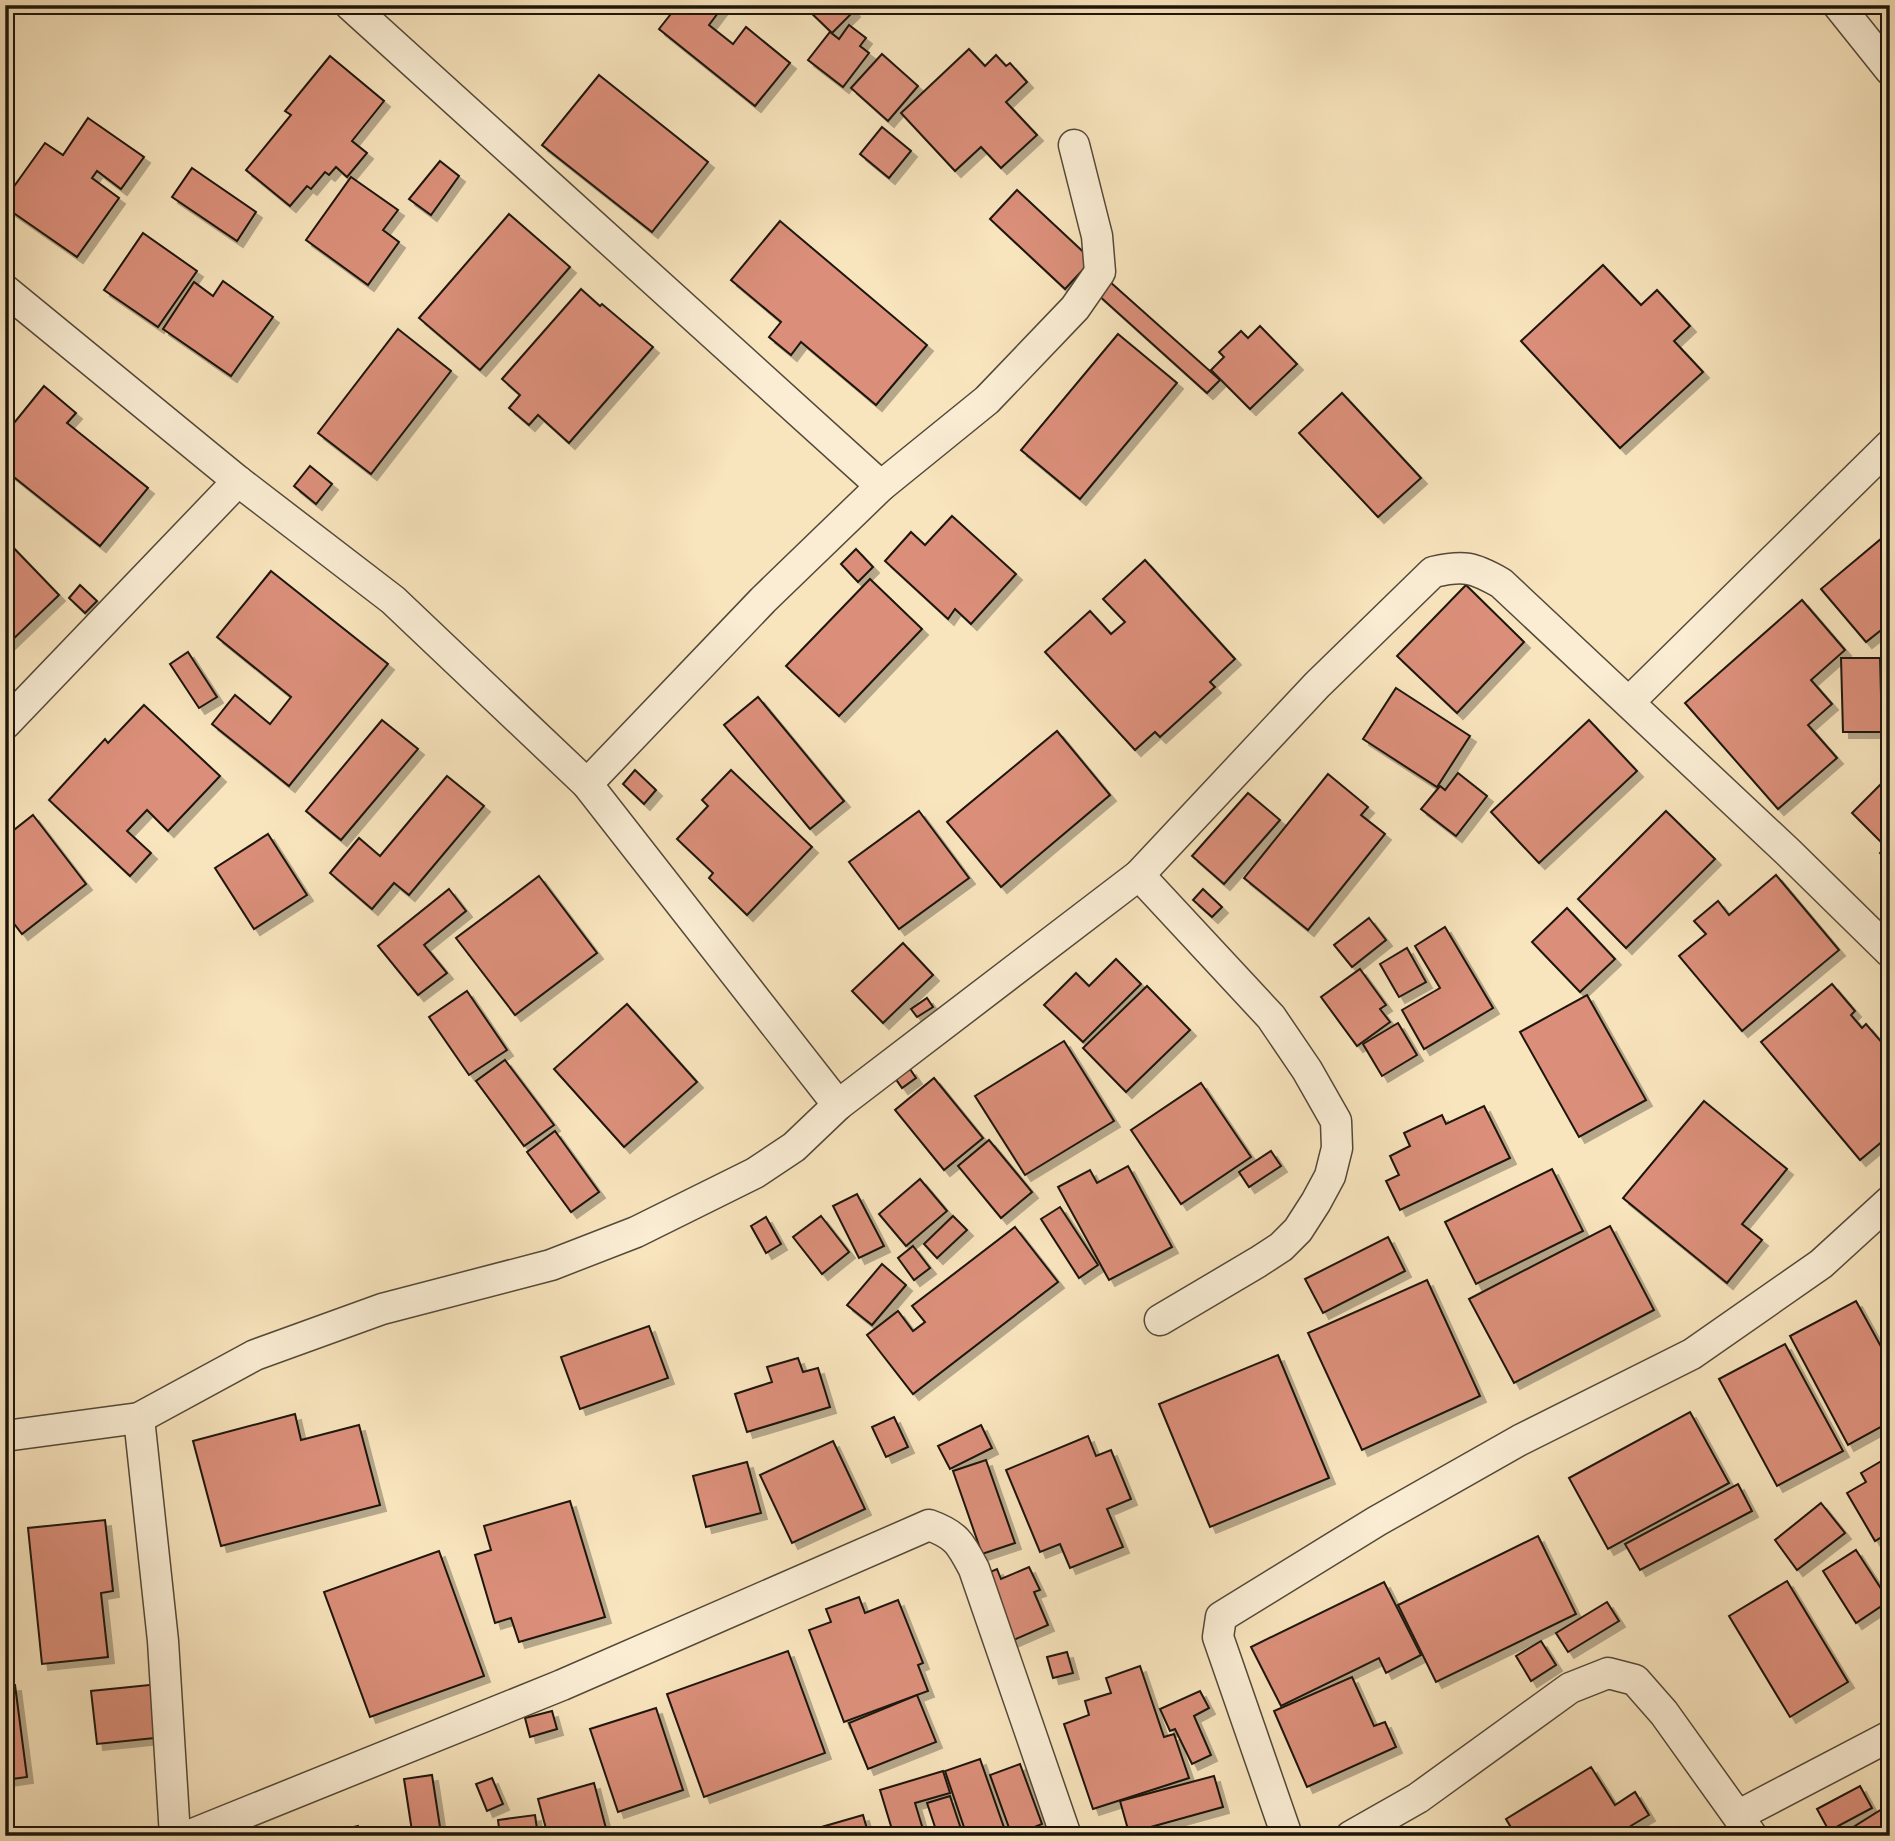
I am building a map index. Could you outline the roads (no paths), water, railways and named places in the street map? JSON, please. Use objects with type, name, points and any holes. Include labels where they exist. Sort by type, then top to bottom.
[{"type":"street","points":[[350,5],[881,486]]},
{"type":"street","points":[[1838,5],[1890,70]]},
{"type":"street","points":[[587,784],[763,600],[881,486],[987,400],[1075,308],[1100,272],[1097,236],[1074,145]]},
{"type":"street","points":[[5,290],[239,481],[393,600],[587,784],[838,1105]]},
{"type":"street","points":[[1629,702],[1890,444]]},
{"type":"street","points":[[5,724],[239,481]]},
{"type":"street","points":[[5,1436],[139,1418],[256,1355],[382,1309],[551,1265],[636,1232],[755,1173],[794,1147],[838,1105],[1139,876],[1317,685],[1433,572],[1456,567],[1476,569],[1501,583],[1890,952]]},
{"type":"street","points":[[1139,876],[1271,1017],[1336,1121],[1337,1148],[1329,1176],[1298,1230],[1281,1247],[1160,1320]]},
{"type":"street","points":[[1287,1836],[1218,1637],[1222,1617],[1377,1521],[1496,1454],[1692,1354],[1821,1264],[1890,1201]]},
{"type":"street","points":[[139,1418],[163,1641],[175,1836]]},
{"type":"street","points":[[188,1836],[562,1685],[929,1525],[943,1530],[960,1542],[974,1569],[1066,1836]]},
{"type":"street","points":[[1351,1836],[1418,1798],[1570,1688],[1608,1673],[1635,1680],[1664,1713],[1746,1825],[1890,1736]]}]
